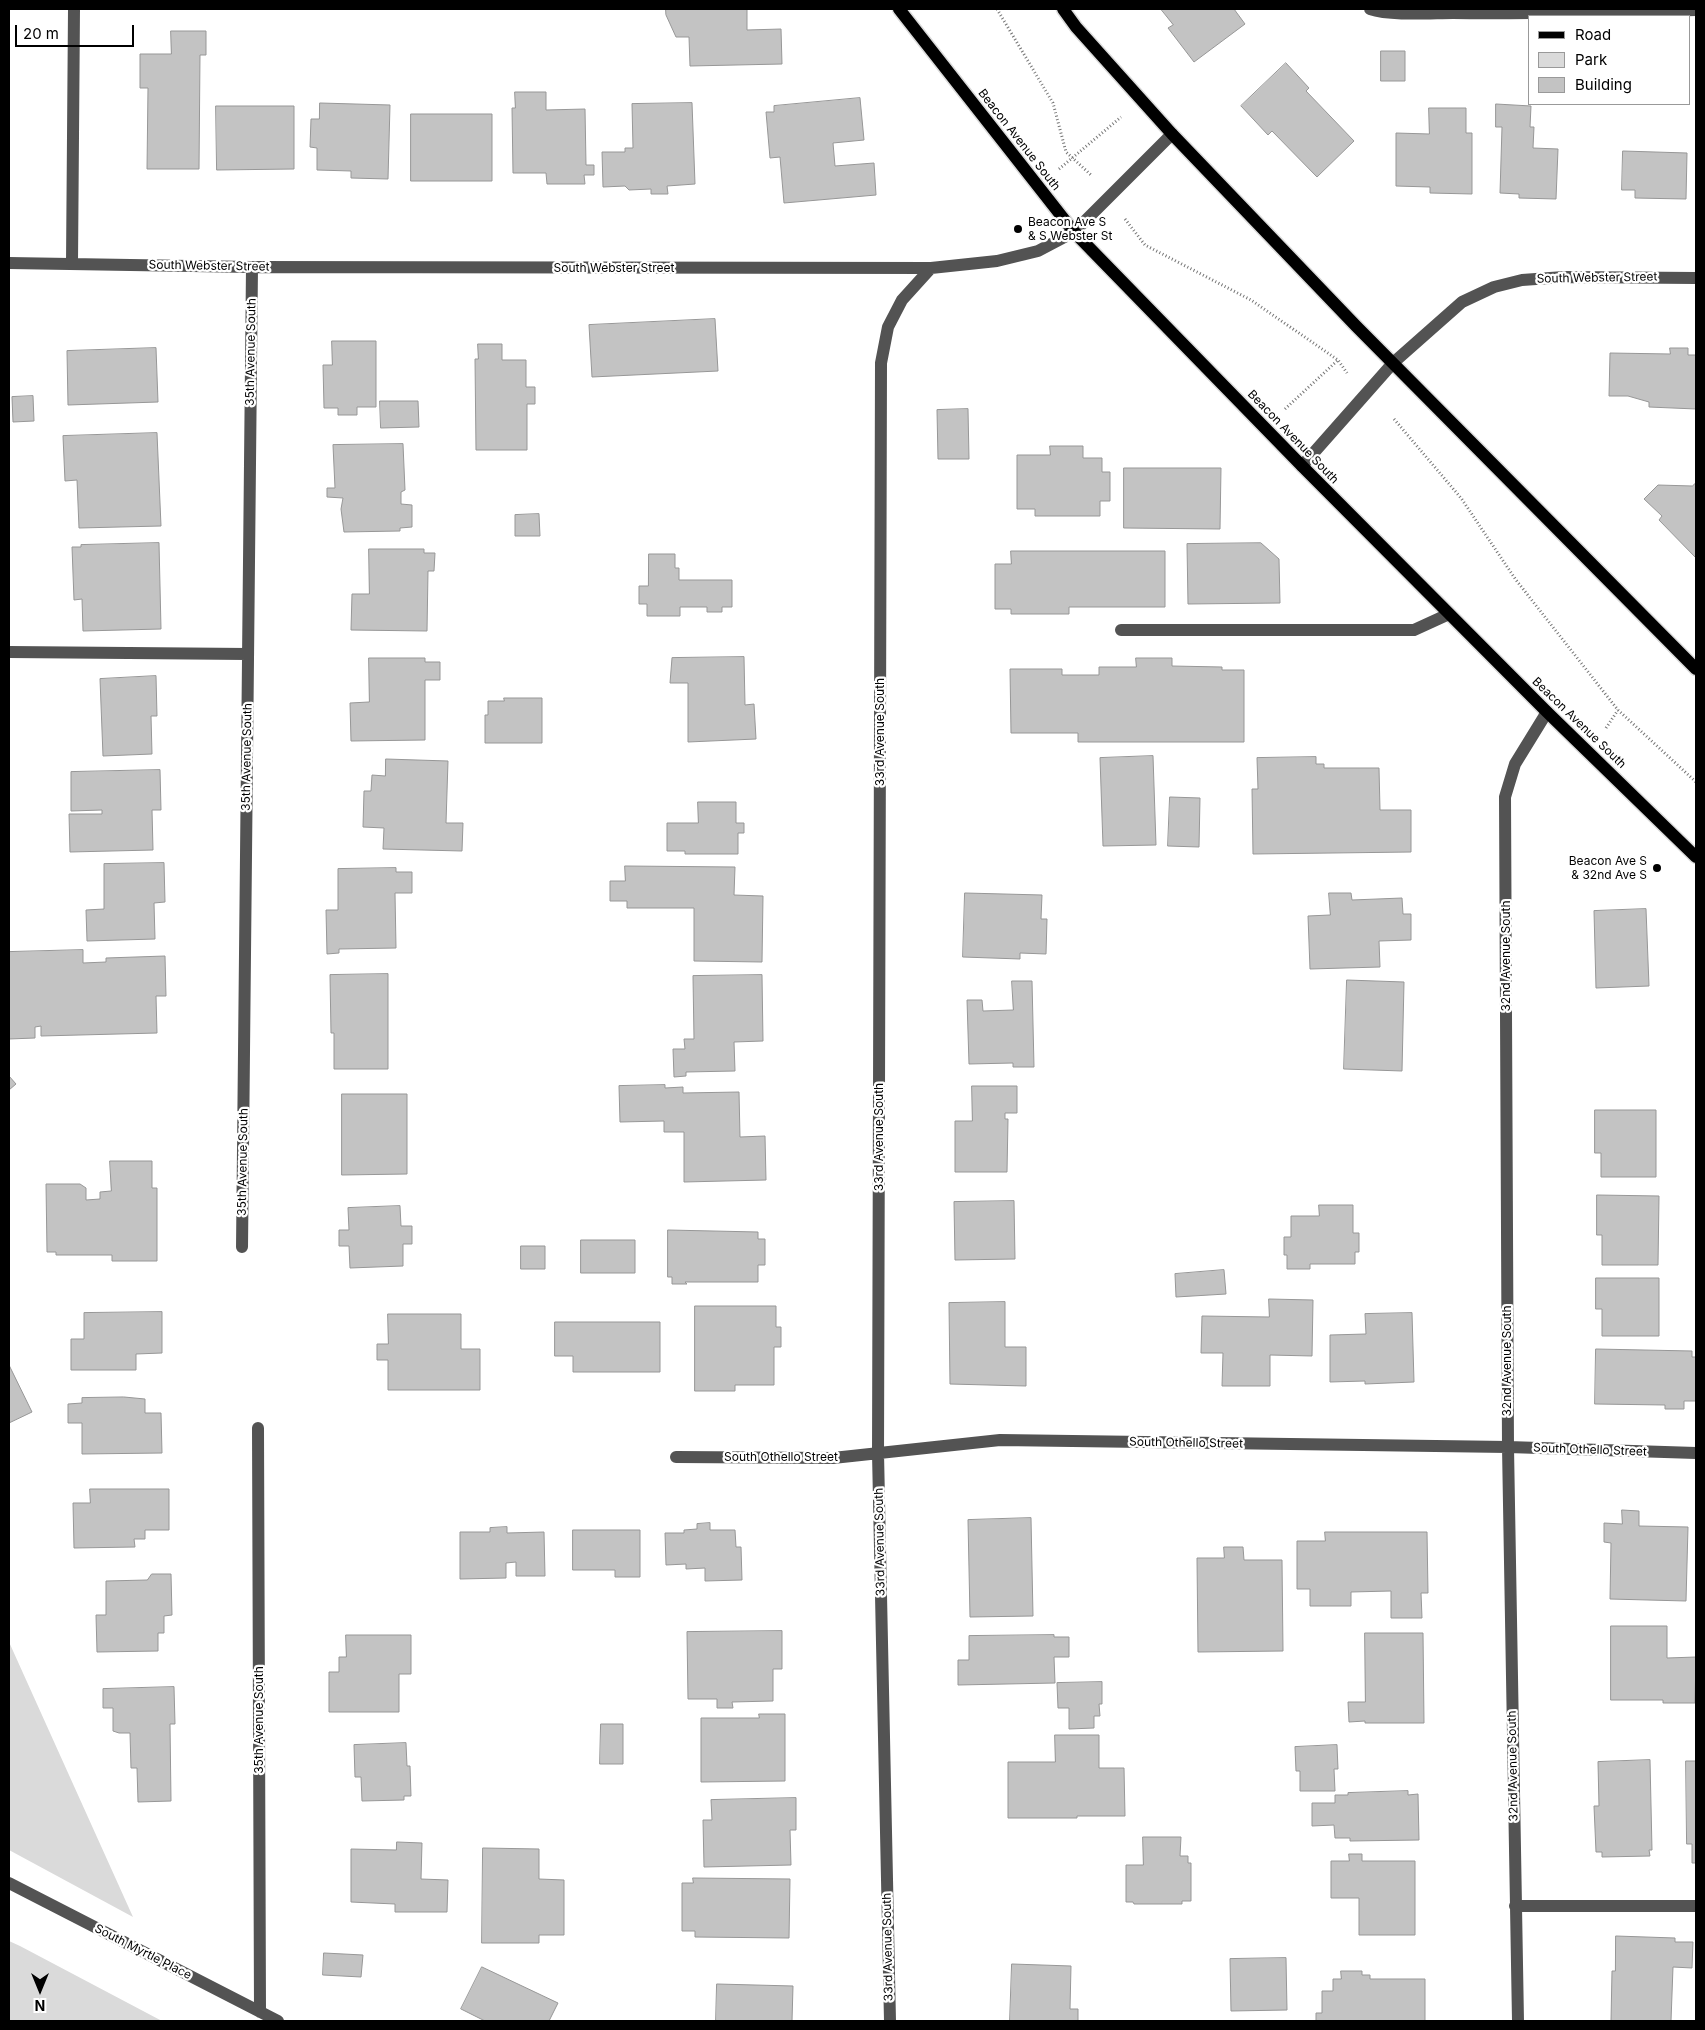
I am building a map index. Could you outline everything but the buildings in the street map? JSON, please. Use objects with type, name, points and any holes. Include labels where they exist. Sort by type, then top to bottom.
[{"type":"main road","name":"Beacon Avenue South","points":[[899,9],[1074,232],[1449,614],[1696,857]]},
{"type":"main road","points":[[1063,9],[1076,27],[1172,134],[1393,363],[1696,669]]},
{"type":"street","points":[[72,263],[74,9]]},
{"type":"street","points":[[1370,9],[1376,11],[1502,14],[1696,10]]},
{"type":"street","name":"South Webster Street","points":[[9,263],[252,267],[931,268],[997,261],[1038,251],[1074,232],[1172,134]]},
{"type":"street","name":"35th Avenue South","points":[[242,1247],[252,267]]},
{"type":"street","name":"33rd Avenue South","points":[[890,2021],[878,1453],[881,363],[888,327],[902,300],[931,268]]},
{"type":"street","name":"South Webster Street","points":[[1302,466],[1393,363],[1462,302],[1494,287],[1522,280],[1564,276],[1696,278]]},
{"type":"street","points":[[1121,630],[1414,630],[1449,614]]},
{"type":"street","points":[[9,652],[248,654]]},
{"type":"street","name":"32nd Avenue South","points":[[1518,2021],[1508,1447],[1505,797],[1515,764],[1547,712]]},
{"type":"street","name":"35th Avenue South","points":[[258,1428],[260,2012]]},
{"type":"street","name":"South Othello Street","points":[[676,1457],[833,1458],[1000,1440],[1508,1447],[1696,1453]]},
{"type":"street","name":"South Myrtle Place","points":[[9,1883],[278,2021]]},
{"type":"street","points":[[1515,1906],[1696,1906]]},
{"type":"path","points":[[997,9],[1053,103],[1066,152],[1092,176]]},
{"type":"path","points":[[1055,173],[1124,115]]},
{"type":"path","points":[[1124,217],[1145,245],[1251,300],[1338,360],[1350,377]]},
{"type":"path","points":[[1284,411],[1338,360]]},
{"type":"path","points":[[1394,418],[1461,498],[1516,580],[1618,710],[1696,782]]},
{"type":"path","points":[[1606,728],[1618,710]]},
{"type":"green space","points":[[9,1642],[133,1917],[9,1850]]},
{"type":"green space","points":[[9,1941],[20,1946],[162,2021],[9,2021]]},
{"type":"place","name":"Beacon Ave S & S Webster St","points":[[1018,229]]},
{"type":"place","name":"Beacon Ave S & 32nd Ave S","points":[[1657,868]]}]
